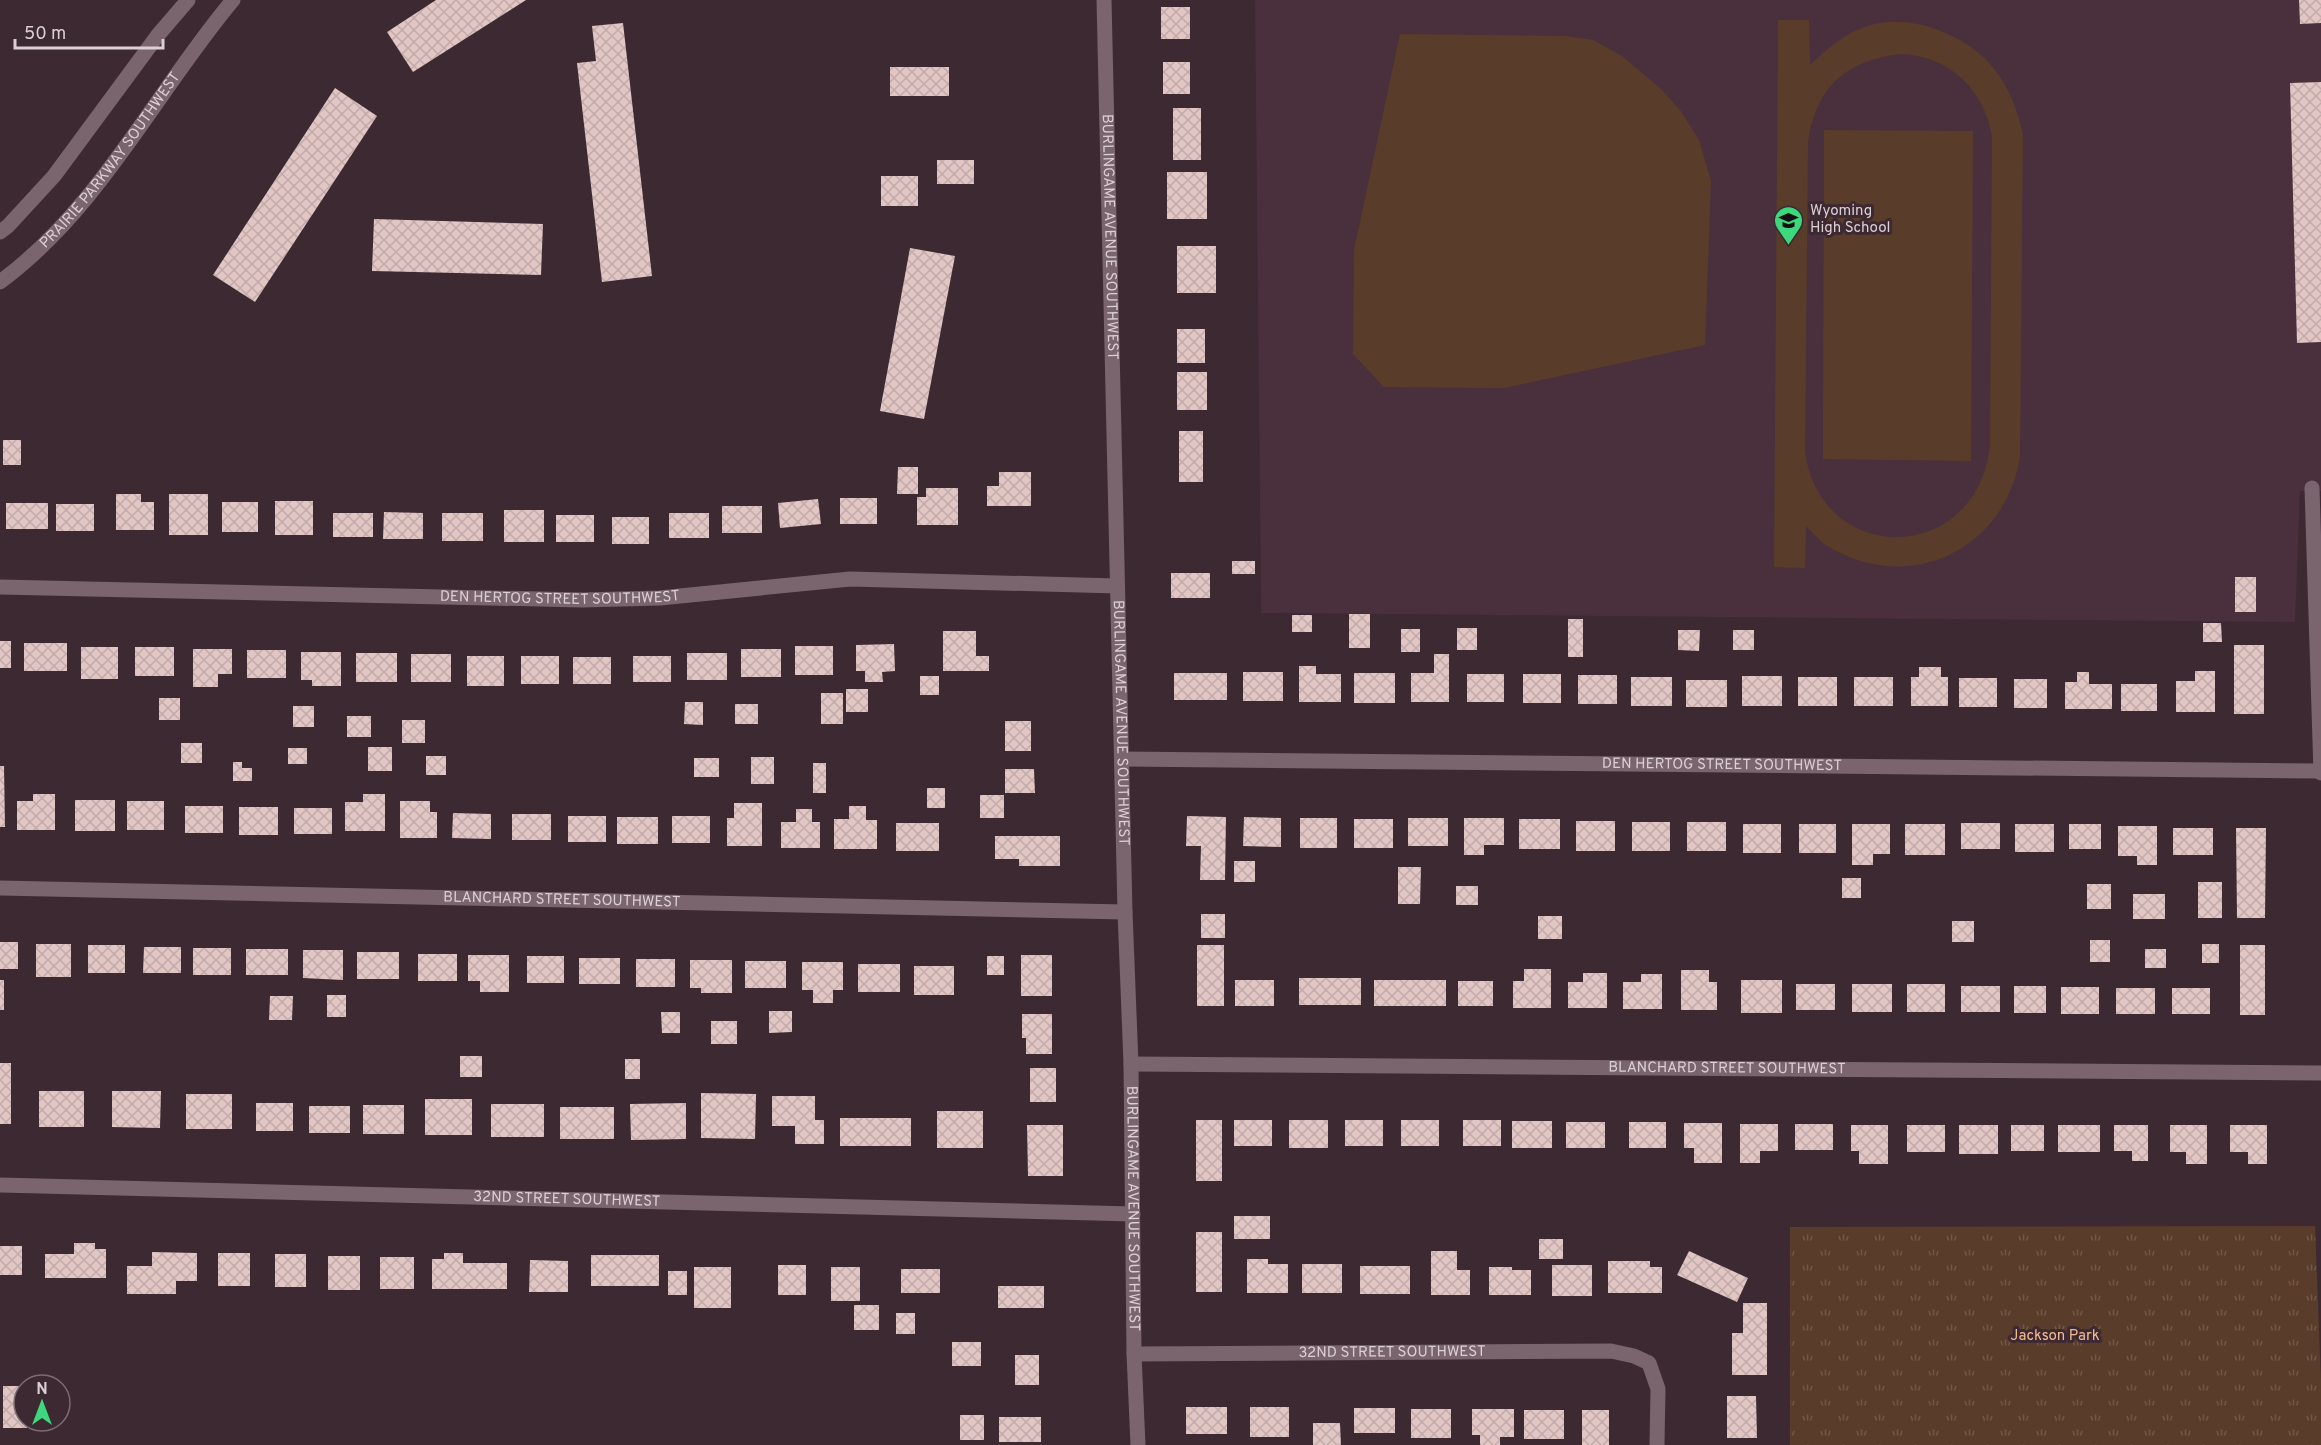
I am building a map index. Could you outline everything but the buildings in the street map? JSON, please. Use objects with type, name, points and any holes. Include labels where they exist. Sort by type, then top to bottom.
[{"type":"street","points":[[0,232],[54,176],[158,35],[188,0]]},
{"type":"street","name":"PRAIRIE PARKWAY SOUTHWEST","points":[[0,282],[49,241],[85,201],[233,0]]},
{"type":"street","name":"BURLINGAME AVENUE SOUTHWEST","points":[[1104,0],[1125,912],[1131,1064],[1134,1354],[1138,1445]]},
{"type":"street","points":[[2312,488],[2319,624],[2321,772]]},
{"type":"street","name":"DEN HERTOG STREET SOUTHWEST","points":[[0,587],[582,600],[660,598],[850,579],[1117,586]]},
{"type":"street","name":"DEN HERTOG STREET SOUTHWEST","points":[[1122,759],[2321,772]]},
{"type":"street","name":"BLANCHARD STREET SOUTHWEST","points":[[0,888],[1125,912]]},
{"type":"street","name":"BLANCHARD STREET SOUTHWEST","points":[[1131,1064],[2321,1073]]},
{"type":"street","name":"32ND STREET SOUTHWEST","points":[[0,1185],[1133,1214]]},
{"type":"street","name":"32ND STREET SOUTHWEST","points":[[1134,1354],[1611,1351],[1649,1362],[1658,1389],[1657,1445]]},
{"type":"shaded area","name":"Wyoming High School","points":[[1255,0],[2321,0],[2321,491],[2300,491],[2295,622],[1261,613]]},
{"type":"green space","points":[[1778,20],[1809,20],[1810,65],[1845,36],[1871,25],[1896,22],[1930,27],[1971,47],[1995,70],[2012,99],[2023,135],[2020,456],[2011,489],[1995,517],[1974,539],[1949,555],[1920,564],[1889,566],[1857,560],[1826,545],[1806,526],[1805,568],[1774,567]],"holes":[[[1900,54],[1934,61],[1961,78],[1981,104],[1992,136],[1990,446],[1979,485],[1957,514],[1930,531],[1898,537],[1867,532],[1839,516],[1817,490],[1805,452],[1808,142],[1818,106],[1836,80],[1849,70],[1864,63]]]},
{"type":"green space","points":[[1400,34],[1565,36],[1593,40],[1622,56],[1660,88],[1680,110],[1699,140],[1711,181],[1705,345],[1504,388],[1384,387],[1353,354],[1354,250]]},
{"type":"green space","points":[[1824,130],[1973,131],[1971,461],[1823,459]]},
{"type":"green space","name":"Jackson Park","points":[[2315,1226],[2321,1445],[1790,1445],[1790,1227]]},
{"type":"place","name":"Wyoming High School","points":[[1789,246]]}]
